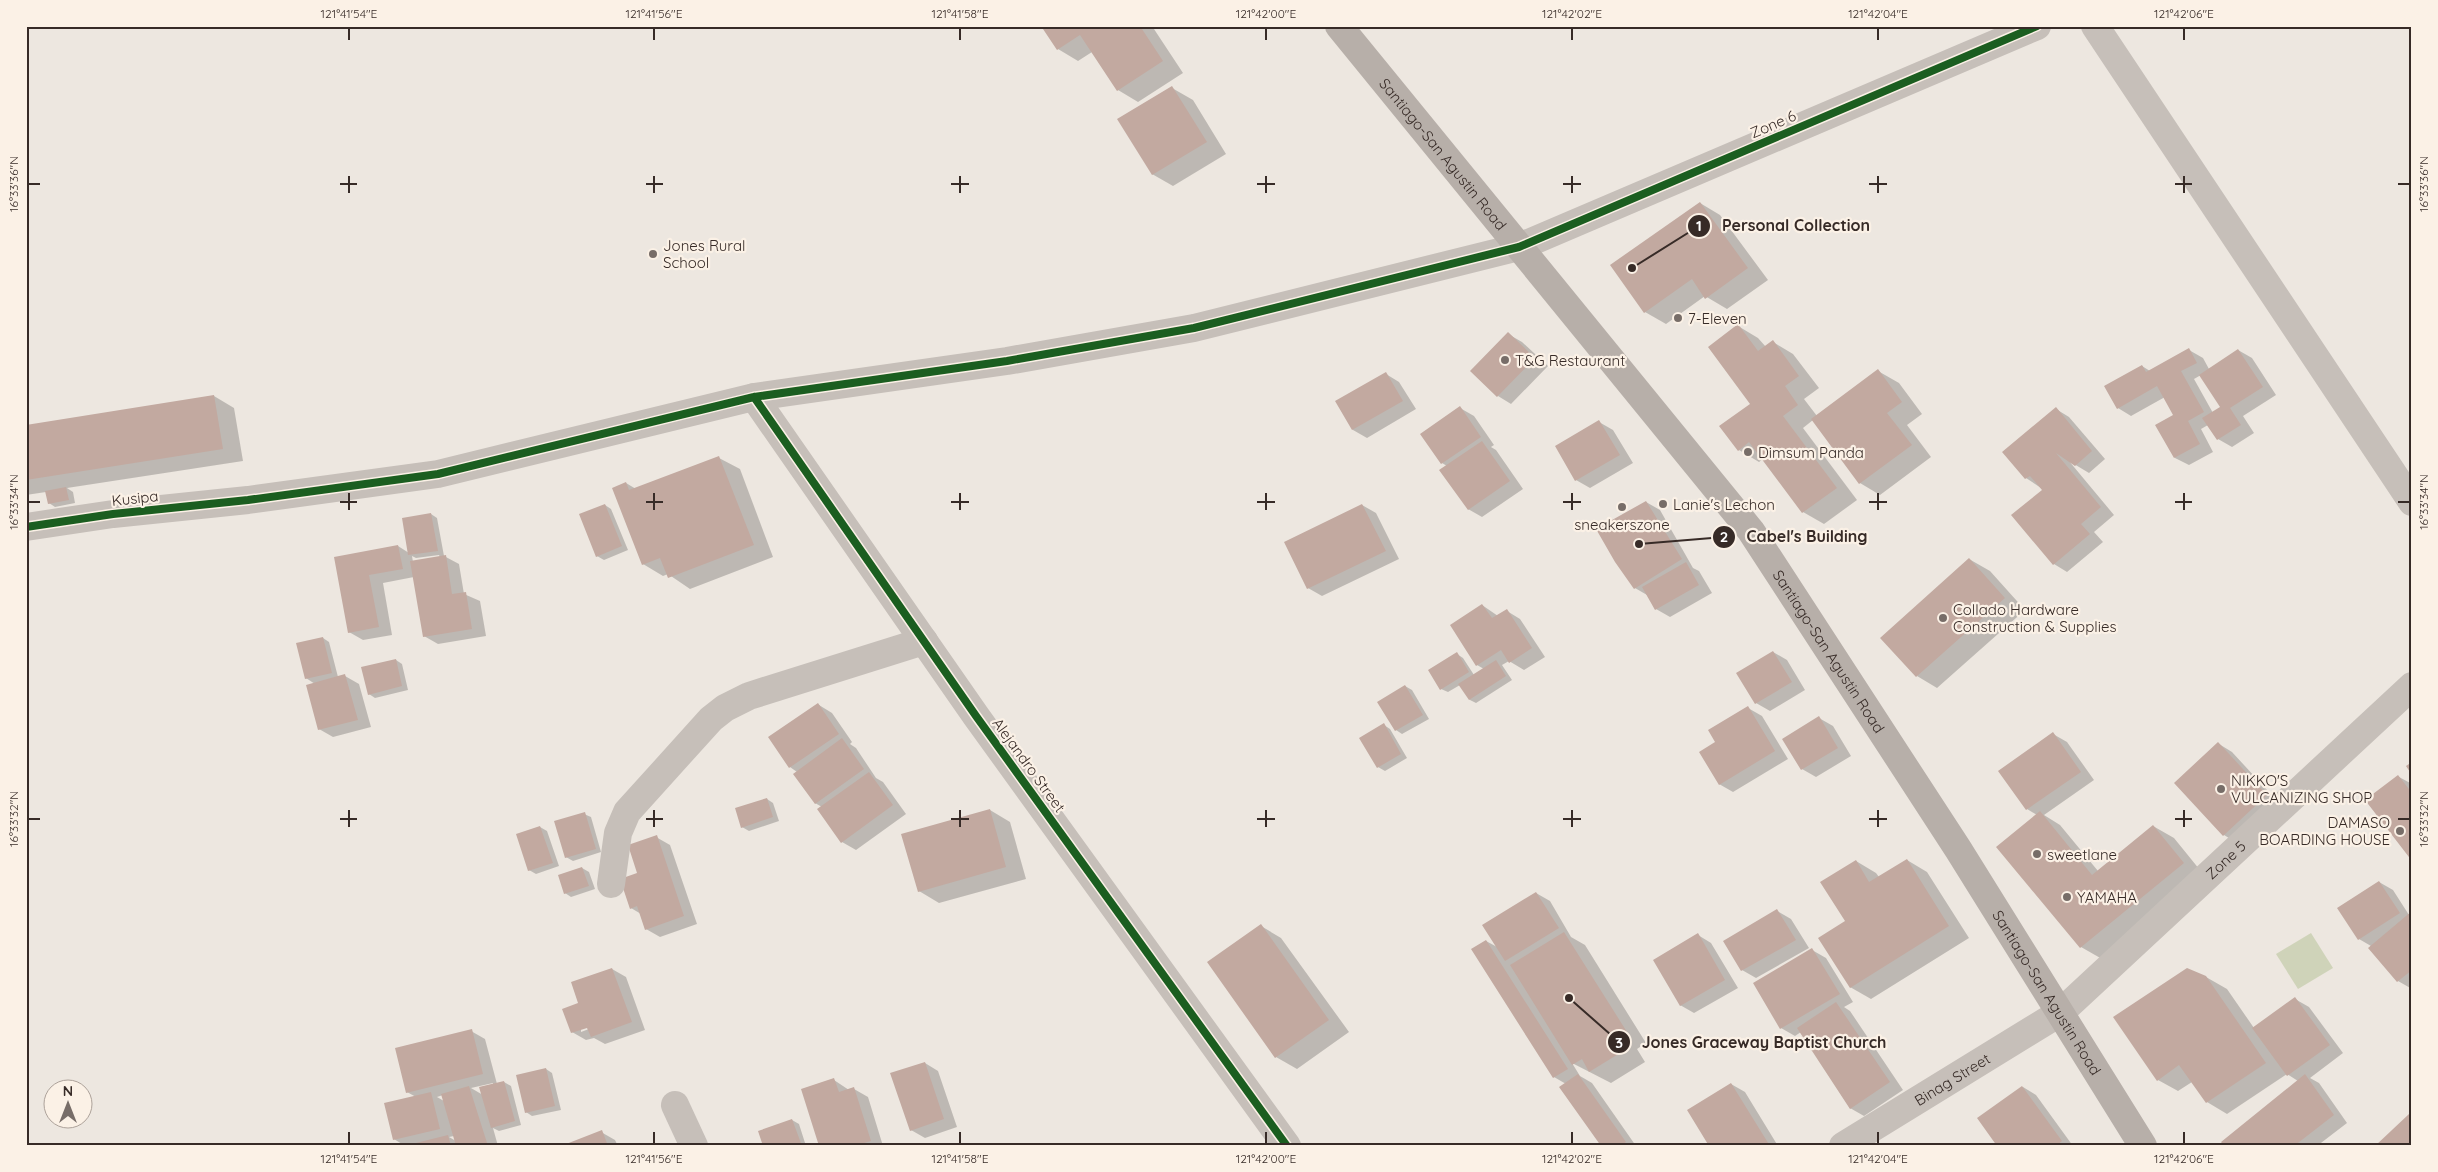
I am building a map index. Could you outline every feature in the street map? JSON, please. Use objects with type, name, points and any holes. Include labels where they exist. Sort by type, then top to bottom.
[{"type":"main road","name":"Santiago-San Agustin Road","points":[[1339,26],[1750,531],[1861,699],[2061,1012],[2143,1146]]},
{"type":"street","name":"Zone 6","points":[[754,397],[1007,361],[1194,328],[1519,247],[2036,26]]},
{"type":"street","points":[[2095,26],[2412,502]]},
{"type":"street","name":"Kusipa","points":[[26,527],[113,514],[248,500],[438,474],[754,397]]},
{"type":"street","name":"Alejandro Street","points":[[754,397],[924,640],[1287,1146]]},
{"type":"street","points":[[611,884],[618,833],[627,812],[711,719],[725,708],[749,696],[924,640]]},
{"type":"street","name":"Zone 5","points":[[2061,1012],[2412,686]]},
{"type":"street","name":"Binag Street","points":[[1843,1146],[2061,1012]]},
{"type":"street","points":[[675,1105],[694,1146]]},
{"type":"green space","points":[[2311,933],[2333,968],[2298,989],[2276,954]]},
{"type":"building","points":[[1041,26],[1140,26],[1163,61],[1117,91],[1080,35],[1057,50]]},
{"type":"building","points":[[1172,86],[1207,142],[1152,175],[1117,119]]},
{"type":"building","points":[[1700,202],[1748,268],[1705,299],[1692,279],[1644,313],[1610,265]]},
{"type":"building","points":[[1738,324],[1758,351],[1773,340],[1799,376],[1785,386],[1798,405],[1783,416],[1837,488],[1802,513],[1749,442],[1738,451],[1719,426],[1750,404],[1708,347]]},
{"type":"building","points":[[1508,332],[1535,358],[1497,397],[1470,371]]},
{"type":"building","points":[[2189,348],[2197,363],[2181,371],[2204,412],[2188,421],[2200,444],[2174,458],[2155,425],[2173,415],[2157,386],[2117,409],[2104,386],[2142,365],[2146,372]]},
{"type":"building","points":[[2238,349],[2263,387],[2230,408],[2241,425],[2217,440],[2202,418],[2220,407],[2199,375]]},
{"type":"building","points":[[1878,369],[1902,402],[1887,413],[1912,445],[1859,484],[1811,419]]},
{"type":"building","points":[[1386,372],[1403,401],[1352,430],[1335,401]]},
{"type":"building","points":[[214,395],[223,449],[26,480],[26,425]]},
{"type":"building","points":[[1460,406],[1481,437],[1441,464],[1420,434]]},
{"type":"building","points":[[2056,407],[2092,451],[2075,466],[2056,453],[2101,507],[2081,524],[2090,534],[2053,565],[2011,515],[2042,490],[2030,476],[2025,479],[2002,452]]},
{"type":"building","points":[[1599,420],[1620,455],[1575,481],[1555,446]]},
{"type":"building","points":[[1482,441],[1510,481],[1468,510],[1439,470]]},
{"type":"building","points":[[719,456],[754,545],[668,578],[660,558],[642,565],[612,488],[626,482],[629,490]]},
{"type":"building","points":[[66,487],[69,500],[48,504],[45,491]]},
{"type":"building","points":[[1646,501],[1682,559],[1634,589],[1615,562],[1596,529]]},
{"type":"building","points":[[605,504],[622,546],[596,557],[579,514]]},
{"type":"building","points":[[1362,504],[1386,551],[1307,589],[1284,542]]},
{"type":"building","points":[[431,513],[438,551],[408,555],[402,518]]},
{"type":"building","points":[[398,545],[403,569],[369,575],[379,627],[348,633],[334,557]]},
{"type":"building","points":[[446,555],[452,594],[466,592],[472,629],[423,637],[410,561]]},
{"type":"building","name":"Collado Hardware Construction & Supplies","points":[[1969,558],[2005,598],[1916,677],[1880,638]]},
{"type":"building","points":[[1686,562],[1699,585],[1655,610],[1642,587]]},
{"type":"building","points":[[1482,604],[1492,618],[1507,609],[1532,648],[1509,663],[1501,650],[1476,666],[1450,625]]},
{"type":"building","points":[[323,637],[332,673],[305,679],[296,643]]},
{"type":"building","points":[[1773,651],[1792,682],[1755,704],[1736,673]]},
{"type":"building","points":[[1457,652],[1469,672],[1440,690],[1428,670]]},
{"type":"building","points":[[396,659],[402,686],[368,695],[361,667]]},
{"type":"building","points":[[1496,660],[1506,676],[1469,700],[1458,684]]},
{"type":"building","points":[[345,674],[358,720],[318,730],[306,685]]},
{"type":"building","points":[[1405,685],[1423,715],[1395,731],[1377,702]]},
{"type":"building","points":[[818,703],[839,734],[789,768],[768,737]]},
{"type":"building","points":[[1748,706],[1775,751],[1719,785],[1699,752],[1715,742],[1708,730]]},
{"type":"building","points":[[1819,716],[1838,748],[1801,770],[1782,739]]},
{"type":"building","points":[[1384,723],[1401,754],[1377,768],[1359,738]]},
{"type":"building","points":[[2053,732],[2081,772],[2026,810],[1998,771]]},
{"type":"building","points":[[842,738],[864,769],[815,804],[793,774]]},
{"type":"building","name":"NIKKO'S VULCANIZING SHOP","points":[[2218,742],[2267,795],[2223,836],[2174,783]]},
{"type":"building","points":[[2412,762],[2412,775],[2406,766]]},
{"type":"building","points":[[869,772],[893,805],[841,843],[817,809]]},
{"type":"building","name":"DAMASO BOARDING HOUSE","points":[[2398,775],[2412,793],[2412,861],[2365,800]]},
{"type":"building","points":[[767,798],[773,817],[741,828],[735,808]]},
{"type":"building","points":[[990,809],[1006,867],[918,892],[901,834]]},
{"type":"building","points":[[2040,811],[2092,875],[2153,825],[2184,863],[2080,948],[1996,847]]},
{"type":"building","points":[[585,812],[596,849],[565,858],[554,821]]},
{"type":"building","points":[[540,826],[553,863],[528,871],[516,834]]},
{"type":"building","points":[[657,835],[684,916],[645,930],[637,906],[630,909],[620,879],[637,873],[628,845]]},
{"type":"building","points":[[1907,859],[1949,926],[1850,988],[1818,938],[1845,921],[1820,882],[1856,860],[1869,882]]},
{"type":"building","points":[[582,867],[589,886],[564,894],[558,875]]},
{"type":"building","points":[[2379,881],[2400,913],[2358,940],[2337,908]]},
{"type":"building","points":[[1536,892],[1559,928],[1505,961],[1482,925]]},
{"type":"building","points":[[1777,909],[1796,940],[1741,971],[1723,941]]},
{"type":"building","points":[[2412,911],[2412,970],[2397,982],[2368,948]]},
{"type":"building","points":[[1261,924],[1329,1020],[1275,1058],[1207,962]]},
{"type":"building","points":[[1564,932],[1627,1032],[1617,1037],[1625,1050],[1589,1072],[1582,1059],[1572,1065],[1510,965]]},
{"type":"building","points":[[1698,933],[1725,980],[1680,1006],[1653,960]]},
{"type":"building","points":[[1486,940],[1568,1069],[1553,1078],[1471,949]]},
{"type":"building","points":[[1812,948],[1840,994],[1780,1029],[1753,983]]},
{"type":"building","points":[[612,968],[632,1022],[591,1037],[587,1028],[571,1033],[562,1009],[578,1003],[571,982]]},
{"type":"building","points":[[2187,968],[2206,976],[2266,1063],[2206,1103],[2179,1065],[2157,1081],[2113,1017]]},
{"type":"building","points":[[2295,997],[2330,1045],[2287,1076],[2252,1028]]},
{"type":"building","points":[[1836,1002],[1890,1082],[1850,1109],[1797,1028]]},
{"type":"building","points":[[472,1029],[483,1074],[406,1093],[395,1048]]},
{"type":"building","points":[[925,1062],[944,1119],[910,1131],[890,1073]]},
{"type":"building","points":[[546,1068],[555,1106],[525,1113],[516,1075]]},
{"type":"building","points":[[1578,1074],[1626,1142],[1620,1146],[1601,1146],[1559,1087]]},
{"type":"building","points":[[2305,1074],[2334,1115],[2294,1146],[2224,1146],[2221,1142]]},
{"type":"building","points":[[834,1078],[839,1092],[854,1087],[871,1141],[854,1146],[819,1146],[801,1089]]},
{"type":"building","points":[[504,1081],[515,1121],[491,1128],[479,1087]]},
{"type":"building","points":[[1731,1083],[1770,1146],[1709,1146],[1687,1110]]},
{"type":"building","points":[[469,1086],[488,1146],[456,1146],[441,1094]]},
{"type":"building","points":[[2022,1086],[2062,1141],[2056,1146],[1997,1146],[1977,1118]]},
{"type":"building","points":[[431,1092],[440,1129],[393,1140],[384,1103]]},
{"type":"building","points":[[2409,1114],[2412,1117],[2412,1146],[2375,1146]]},
{"type":"building","points":[[792,1119],[802,1146],[763,1146],[758,1131]]},
{"type":"building","points":[[602,1130],[608,1146],[561,1146]]},
{"type":"building","points":[[448,1135],[451,1146],[408,1146],[408,1145]]},
{"type":"cycle path","points":[[26,527],[113,514],[248,500],[438,474],[754,397],[1007,361],[1194,328],[1519,247],[2037,26]]},
{"type":"cycle path","points":[[754,397],[976,716],[1287,1146]]},
{"type":"place","name":"Jones Rural School","points":[[653,254]]},
{"type":"place","name":"Personal Collection","points":[[1632,268]]},
{"type":"place","name":"7-Eleven","points":[[1678,318]]},
{"type":"place","name":"T&G Restaurant","points":[[1505,360]]},
{"type":"place","name":"Dimsum Panda","points":[[1748,452]]},
{"type":"place","name":"Lanie's Lechon","points":[[1663,504]]},
{"type":"place","name":"sneakerszone","points":[[1622,507]]},
{"type":"place","name":"Cabel's Building","points":[[1639,544]]},
{"type":"place","name":"Collado Hardware Construction & Supplies","points":[[1943,618]]},
{"type":"place","name":"NIKKO'S VULCANIZING SHOP","points":[[2221,789]]},
{"type":"place","name":"DAMASO BOARDING HOUSE","points":[[2400,831]]},
{"type":"place","name":"sweetlane","points":[[2037,854]]},
{"type":"place","name":"YAMAHA","points":[[2067,897]]},
{"type":"place","name":"Jones Graceway Baptist Church","points":[[1569,998]]}]
